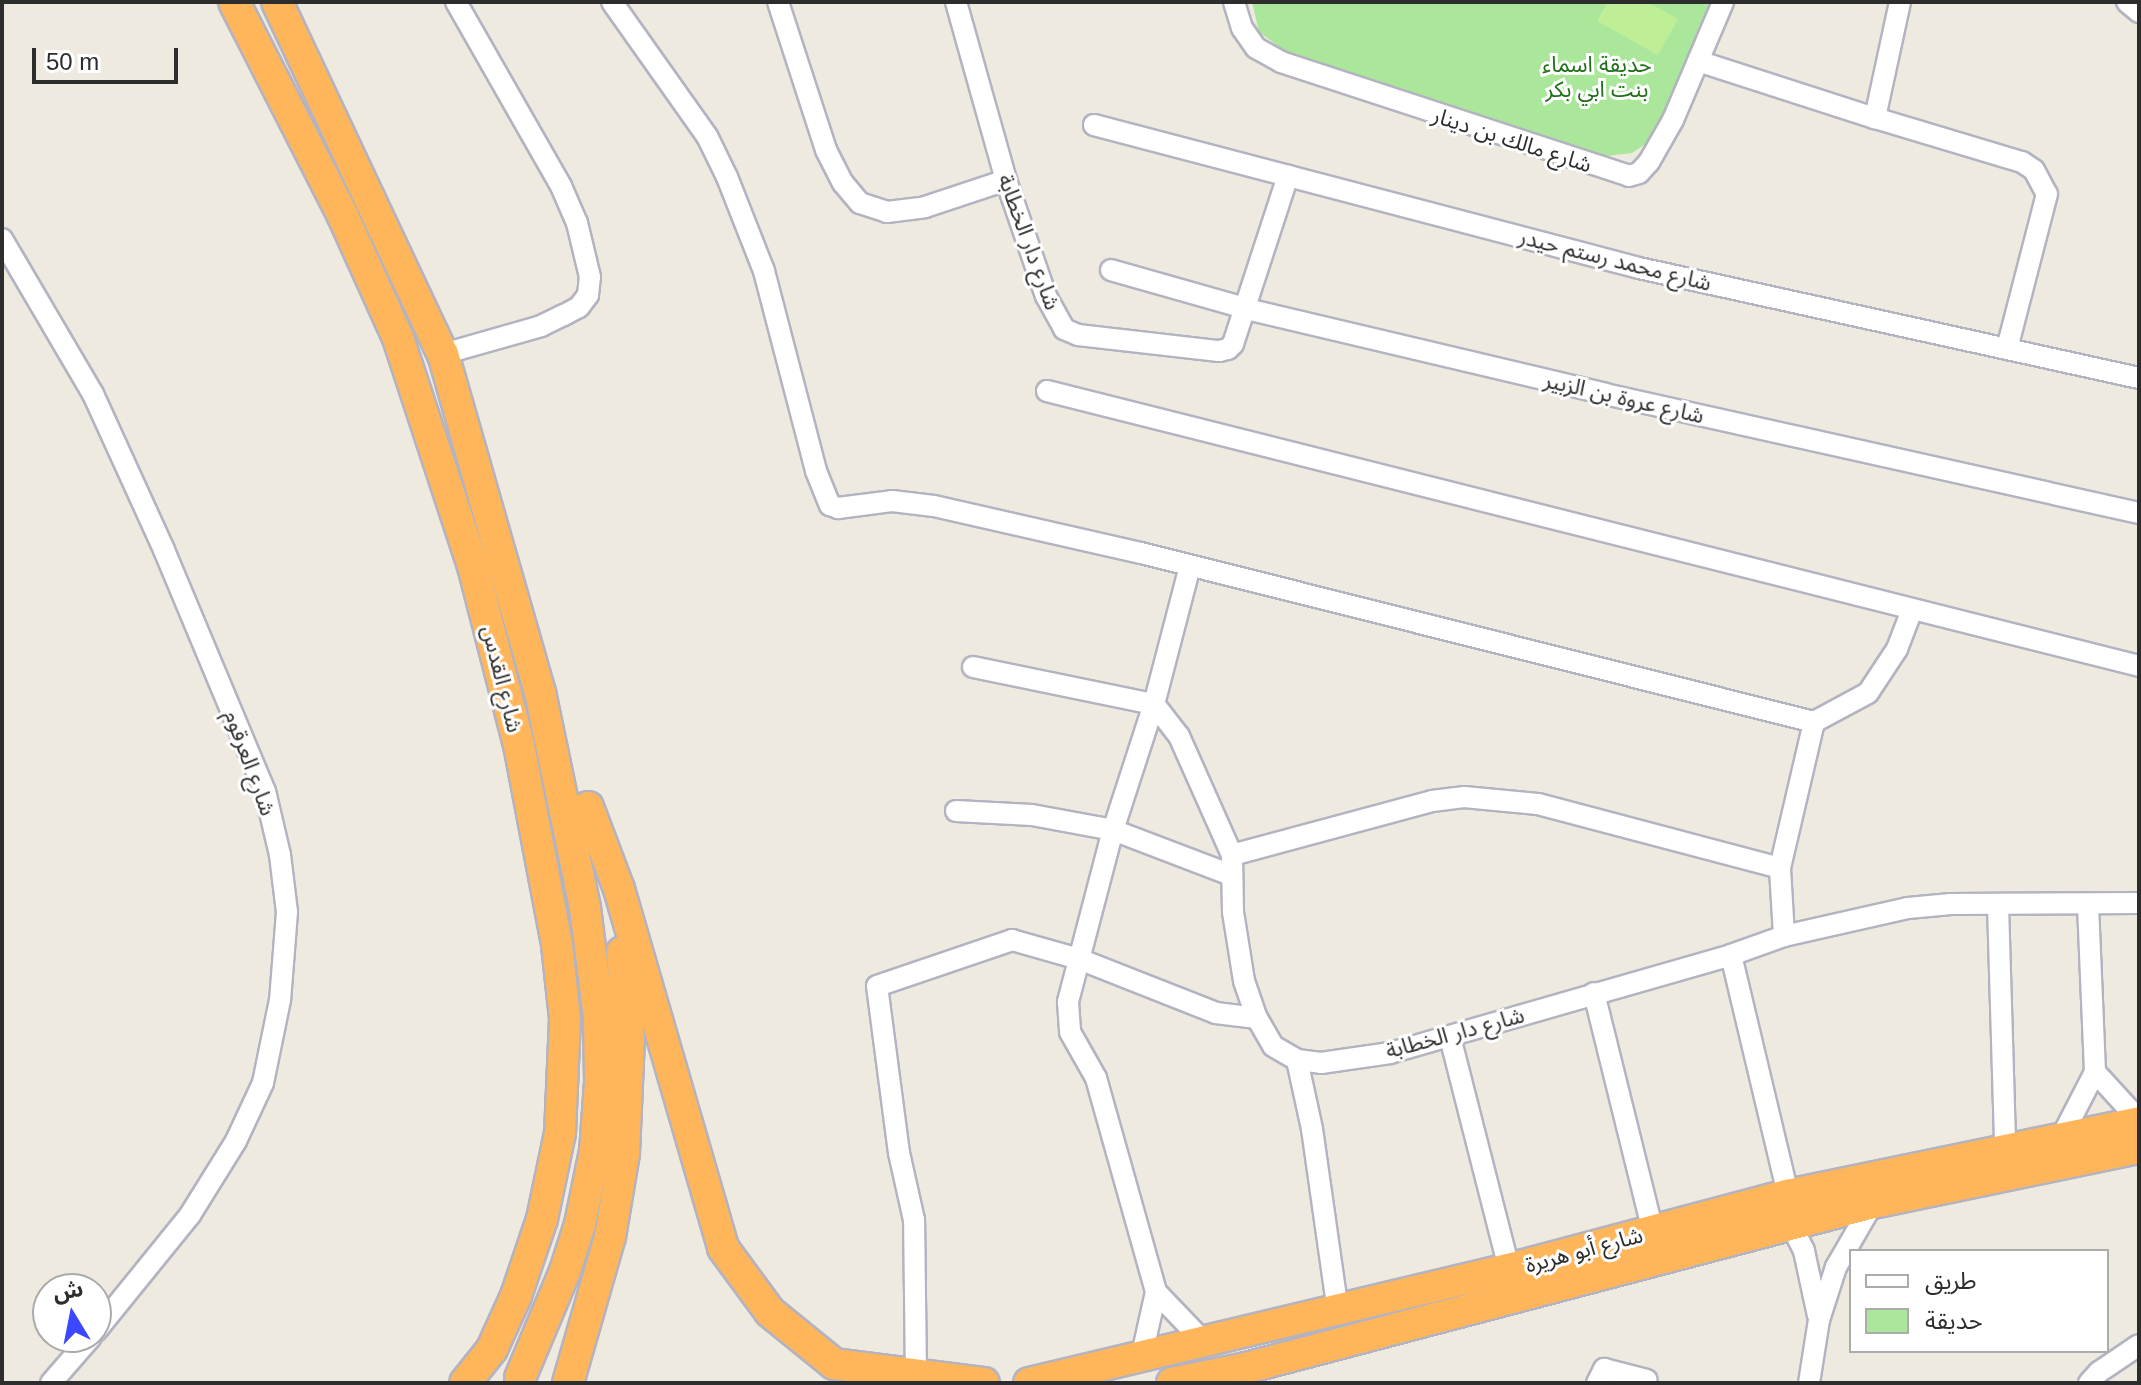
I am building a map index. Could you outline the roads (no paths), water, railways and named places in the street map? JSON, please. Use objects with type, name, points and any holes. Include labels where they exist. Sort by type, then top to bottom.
[{"type":"highway","name":"شارع القدس","points":[[234,2],[342,214],[398,338],[473,566],[519,745],[546,880],[565,1019],[560,1133],[542,1219],[516,1296],[492,1349],[465,1383]]},
{"type":"highway","name":"شارع القدس","points":[[277,2],[443,354],[540,692],[585,908],[599,1018],[600,1082],[595,1151],[580,1224],[549,1315],[520,1378]]},
{"type":"highway","points":[[540,692],[619,889],[723,1248],[770,1312],[834,1364],[916,1377],[984,1383]]},
{"type":"highway","points":[[568,1383],[610,1237],[624,1153],[629,1038],[621,942],[588,807]]},
{"type":"highway","name":"شارع أبو هريرة","points":[[1172,1383],[1248,1375],[1643,1265],[1789,1210],[2005,1148],[2139,1121]]},
{"type":"highway","name":"شارع أبو هريرة","points":[[1029,1383],[1141,1359],[1645,1234],[1789,1210],[1873,1203],[2139,1148]]},
{"type":"highway","points":[[1643,1265],[1645,1234]]},
{"type":"highway","points":[[1590,1247],[1597,1277]]},
{"type":"highway","points":[[552,1383],[583,1332]]},
{"type":"highway","points":[[487,1383],[492,1349]]},
{"type":"street","points":[[443,354],[541,326],[564,315],[579,307],[588,295],[590,277],[577,223],[561,186],[456,2]]},
{"type":"street","points":[[612,2],[707,136],[727,177],[764,271],[816,471],[830,505],[838,508],[911,502],[1190,566],[1814,722],[1868,693],[1897,649],[1912,610]]},
{"type":"street","points":[[778,2],[826,150],[843,183],[860,203],[887,212],[925,207],[1006,180]]},
{"type":"street","name":"شارع دار الخطابة","points":[[956,2],[1006,180],[1046,296],[1064,329],[1078,335],[1219,351],[1233,344],[1288,176]]},
{"type":"street","name":"شارع مالك بن دينار","points":[[1234,2],[1242,28],[1256,48],[1281,62],[1629,176],[1639,173],[1649,162],[1673,120],[1723,2]]},
{"type":"street","points":[[1875,118],[1900,2]]},
{"type":"street","points":[[2127,2],[2139,12]]},
{"type":"street","points":[[1698,61],[2022,162],[2042,180],[2047,194],[2007,349]]},
{"type":"street","name":"شارع محمد رستم حيدر","points":[[1094,125],[1639,268],[2139,378]]},
{"type":"street","name":"شارع العرقوم","points":[[2,239],[93,394],[164,550],[265,791],[280,855],[287,912],[280,1000],[263,1083],[236,1141],[190,1215],[112,1311]]},
{"type":"street","name":"شارع عروة بن الزبير","points":[[1111,270],[1244,308],[1605,394],[2139,513]]},
{"type":"street","points":[[1047,391],[2139,666]]},
{"type":"street","points":[[1190,566],[1154,704],[1113,830],[1068,1002],[1070,1032],[1096,1078],[1156,1292],[1205,1343]]},
{"type":"street","points":[[973,667],[1154,704],[1179,736],[1231,865],[1233,912],[1244,981],[1257,1018],[1273,1046],[1297,1060],[1312,1129],[1338,1311]]},
{"type":"street","points":[[1784,936],[1780,868],[1814,722]]},
{"type":"street","points":[[956,811],[1032,815],[1113,830],[1231,865],[1432,801],[1464,797],[1538,804],[1780,868]]},
{"type":"street","name":"شارع دار الخطابة","points":[[1297,1060],[1321,1063],[1390,1053],[1731,955],[1784,936],[1908,908],[2139,903]]},
{"type":"street","points":[[1998,905],[2005,1148]]},
{"type":"street","points":[[2062,1136],[2095,1072],[2088,905]]},
{"type":"street","points":[[916,1377],[914,1220],[899,1153],[877,986],[1012,940],[1079,959],[1216,1013],[1257,1018]]},
{"type":"street","points":[[1731,955],[1789,1210],[1804,1251],[1819,1320]]},
{"type":"street","points":[[1594,993],[1645,1234]]},
{"type":"street","points":[[1450,1037],[1509,1269]]},
{"type":"street","points":[[2095,1072],[2139,1121]]},
{"type":"street","points":[[1809,1383],[1819,1320],[1836,1267],[1873,1203]]},
{"type":"street","points":[[1141,1359],[1156,1292]]},
{"type":"street","points":[[2089,1383],[2099,1372],[2139,1345]]},
{"type":"street","points":[[51,1383],[77,1353]]},
{"type":"street","points":[[1597,1383],[1604,1369],[1647,1380]]},
{"type":"park label","name":"حديقة اسماء بنت ابي بكر","points":[[1597,76]]}]
